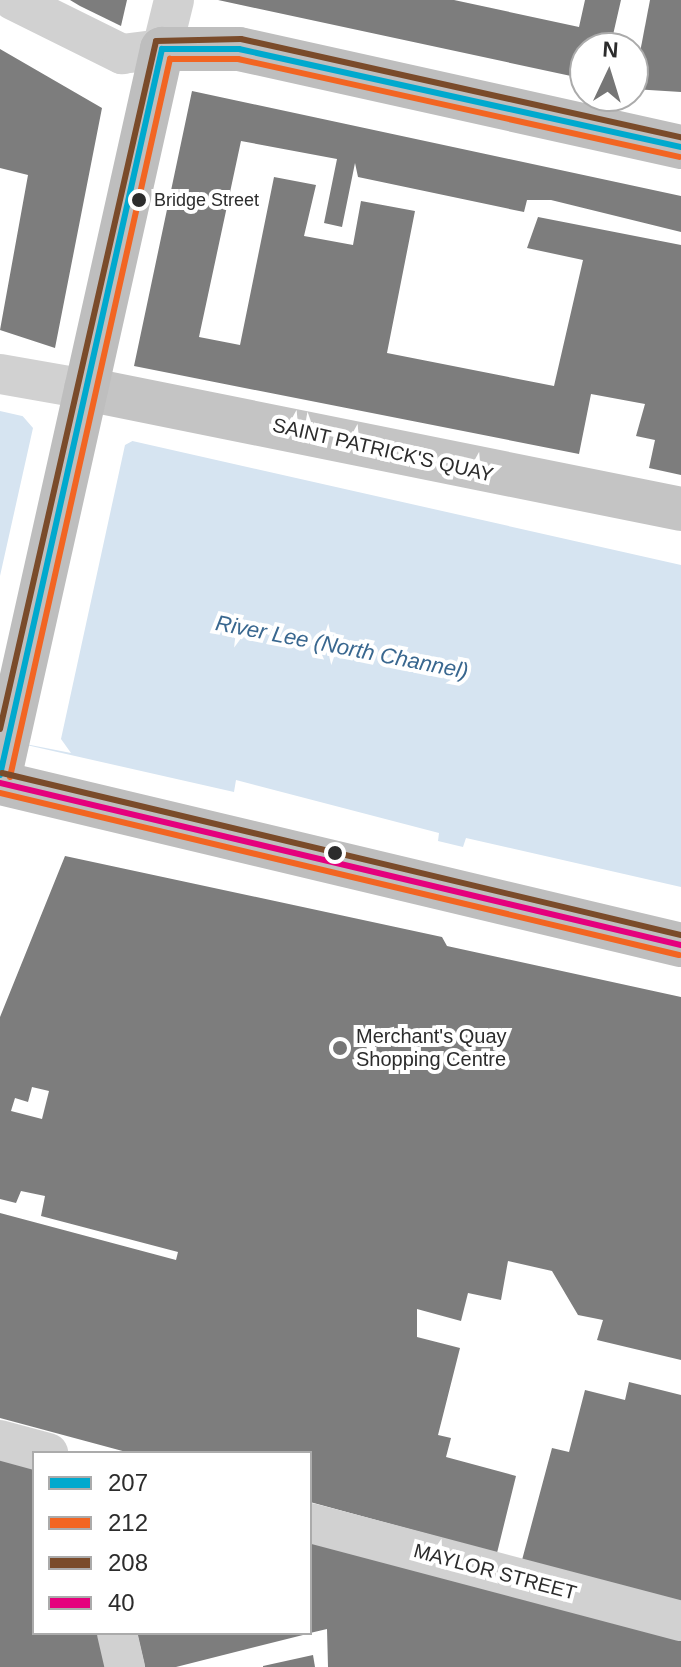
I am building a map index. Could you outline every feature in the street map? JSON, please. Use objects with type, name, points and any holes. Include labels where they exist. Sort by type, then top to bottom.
[{"type":"highway","points":[[6,744],[162,49],[239,49],[681,147]]},
{"type":"highway","points":[[0,783],[681,945]]},
{"type":"main road","name":"SAINT PATRICK'S QUAY","points":[[81,407],[681,509]]},
{"type":"street","points":[[13,0],[122,54],[162,49],[174,0]]},
{"type":"street","points":[[0,374],[81,407]]},
{"type":"street","points":[[0,1440],[41,1451]]},
{"type":"street","name":"MAYLOR STREET","points":[[312,1524],[681,1621]]},
{"type":"street","points":[[117,1635],[125,1667]]},
{"type":"water","name":"River Lee (North Channel)","points":[[0,411],[681,565],[681,887],[466,838],[463,847],[438,841],[439,833],[236,780],[234,792],[0,739]]},
{"type":"pier","points":[[20,413],[138,438],[125,445],[61,739],[71,753],[0,739],[0,576],[33,428]]},
{"type":"building","points":[[70,0],[127,0],[121,26],[80,6]]},
{"type":"building","points":[[218,0],[454,0],[579,27],[585,0],[621,0],[614,32],[569,32],[569,76]]},
{"type":"building","points":[[650,0],[681,0],[681,92],[649,90],[649,32],[644,32]]},
{"type":"building","points":[[0,49],[102,108],[55,348],[0,330],[28,175],[0,168]]},
{"type":"building","points":[[192,91],[681,196],[681,232],[551,200],[527,200],[524,212],[358,177],[355,163],[342,227],[324,223],[337,159],[241,141],[199,337],[240,345],[274,177],[316,185],[304,236],[353,245],[361,201],[415,211],[387,353],[554,386],[583,260],[527,248],[538,217],[681,245],[681,475],[649,468],[655,440],[636,436],[645,404],[591,394],[579,454],[134,366]]},
{"type":"building","points":[[65,856],[442,937],[447,946],[681,997],[681,1360],[597,1340],[603,1320],[578,1315],[552,1271],[508,1261],[501,1300],[468,1293],[461,1321],[417,1309],[417,1337],[460,1348],[438,1435],[451,1438],[446,1457],[516,1476],[497,1553],[312,1503],[312,1451],[123,1451],[0,1418],[0,1213],[176,1260],[178,1252],[41,1216],[45,1196],[21,1191],[16,1203],[0,1199],[0,1017]],"holes":[[[32,1087],[49,1091],[42,1119],[11,1111],[15,1098],[28,1102]]]},
{"type":"building","points":[[629,1382],[681,1395],[681,1603],[522,1560],[552,1448],[569,1452],[585,1390],[625,1400]]},
{"type":"building","points":[[0,1455],[32,1464],[32,1635],[98,1635],[105,1667],[0,1667]]},
{"type":"building","points":[[312,1537],[681,1633],[681,1667],[328,1667],[327,1629],[312,1633]]},
{"type":"building","points":[[137,1635],[303,1635],[176,1667],[145,1667]]},
{"type":"building","points":[[313,1655],[315,1667],[263,1667],[263,1666]]},
{"type":"transit line","name":"208","points":[[0,729],[156,41],[241,39],[681,137]]},
{"type":"transit line","name":"207","points":[[162,49],[239,49],[681,147]]},
{"type":"transit line","name":"207","points":[[0,775],[162,49]]},
{"type":"transit line","name":"212","points":[[10,777],[170,59],[238,59],[679,157]]},
{"type":"transit line","name":"208","points":[[2,773],[681,935]]},
{"type":"transit line","name":"40","points":[[0,783],[681,945]]},
{"type":"transit line","name":"212","points":[[0,793],[679,955]]},
{"type":"place","name":"Bridge Street","points":[[139,200]]},
{"type":"place","name":"Merchant's Quay Shopping Centre","points":[[340,1048]]}]
